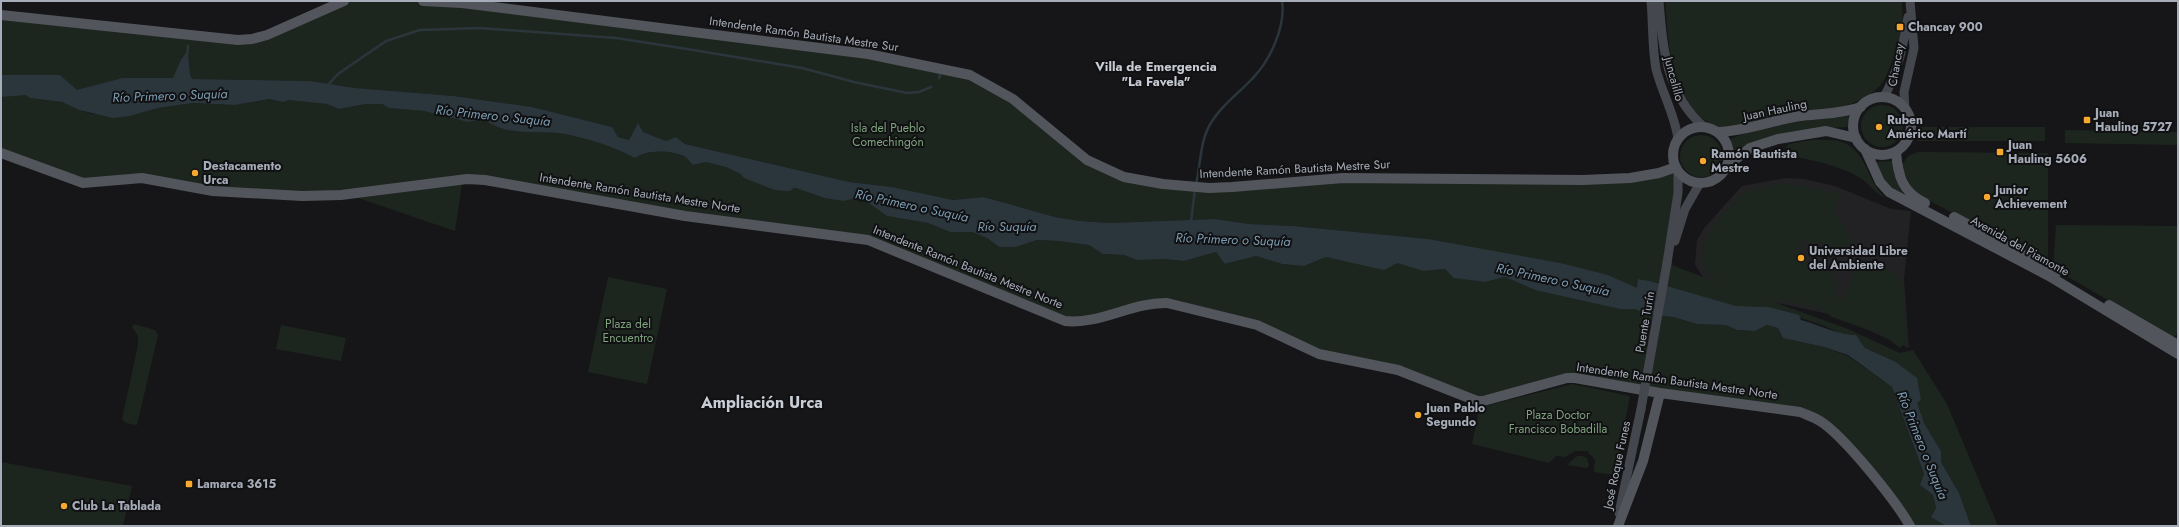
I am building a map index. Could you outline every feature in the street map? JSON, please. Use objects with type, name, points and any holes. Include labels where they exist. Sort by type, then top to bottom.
[{"type":"main road","points":[[1,15],[238,40],[252,39],[266,35],[344,1]]},
{"type":"main road","name":"Intendente Ramón Bautista Mestre Sur","points":[[423,1],[462,3],[868,54],[970,75],[1013,99],[1076,152],[1106,170],[1141,181],[1208,188],[1343,178],[1583,180],[1630,178],[1677,169]]},
{"type":"main road","name":"Juncalillo","points":[[1651,1],[1656,66],[1662,90],[1675,123],[1678,139]]},
{"type":"main road","name":"Juncalillo","points":[[1659,1],[1663,49],[1669,74],[1683,105],[1692,117],[1704,127]]},
{"type":"main road","points":[[1884,97],[1892,83],[1901,57],[1910,2]]},
{"type":"main road","name":"Chancay","points":[[1905,109],[1904,92],[1914,48],[1910,2]]},
{"type":"main road","points":[[1884,97],[1894,100],[1905,109],[1911,121],[1911,130],[1905,144],[1896,152],[1878,155],[1866,149],[1856,138],[1854,119],[1861,108],[1874,98],[1884,97]]},
{"type":"main road","name":"Juan Hauling","points":[[1718,132],[1742,130],[1795,117],[1846,113],[1861,108]]},
{"type":"main road","points":[[1728,165],[1729,151],[1727,144],[1718,132],[1704,127],[1692,128],[1678,139],[1673,153],[1677,169],[1690,181],[1707,183],[1720,176],[1728,165],[1750,148],[1778,139],[1826,131],[1856,138]]},
{"type":"main road","name":"Avenida del Piamonte","points":[[1866,149],[1880,182],[1889,192],[2042,273],[2178,354]]},
{"type":"main road","name":"Avenida del Piamonte","points":[[1896,152],[1897,165],[1904,188],[1917,200],[2013,248],[2178,345]]},
{"type":"main road","name":"Intendente Ramón Bautista Mestre Norte","points":[[1,153],[83,183],[142,178],[213,191],[295,196],[341,195],[467,179],[485,180],[685,216],[868,240],[1065,321],[1089,321],[1152,304],[1167,303],[1257,325],[1319,354],[1398,370],[1477,401],[1483,402],[1567,378],[1660,393],[1800,412],[1816,418],[1847,446],[1899,508],[1910,526]]},
{"type":"main road","name":"Puente Turín","points":[[1641,409],[1678,193],[1677,169]]},
{"type":"main road","name":"Puente Turín","points":[[1667,263],[1686,209],[1700,183]]},
{"type":"main road","points":[[1617,526],[1642,461],[1660,393]]},
{"type":"main road","name":"José Roque Funes","points":[[1617,526],[1641,409]]},
{"type":"shaded area","name":"Universidad Libre del Ambiente","points":[[1785,178],[1804,179],[1835,186],[1891,209],[1911,211],[1904,279],[1909,348],[1833,315],[1778,303],[1704,279],[1695,265],[1697,240],[1705,227],[1742,186]]},
{"type":"green space","name":"Isla del Pueblo Comechingón","points":[[344,1],[423,1],[868,54],[970,75],[994,88],[1087,160],[1163,184],[1583,180],[1678,171],[1667,263],[1723,285],[1709,274],[1702,262],[1704,242],[1713,225],[1745,191],[1783,183],[1841,193],[1834,209],[1852,241],[1839,253],[1825,244],[1801,241],[1802,262],[1820,262],[1838,282],[1835,297],[1842,301],[1853,278],[1855,261],[1859,259],[1886,267],[1902,281],[1907,340],[1900,348],[1883,335],[1832,317],[1819,307],[1766,299],[1848,329],[1900,353],[1913,350],[1947,404],[1998,526],[1971,526],[1959,493],[1941,462],[1941,451],[1924,423],[1916,403],[1921,400],[1894,361],[1865,348],[1856,335],[1846,336],[1825,326],[1768,307],[1736,306],[1650,281],[1638,279],[1638,289],[1608,275],[1428,239],[1293,226],[1249,224],[1215,219],[1109,223],[1080,221],[1055,217],[985,197],[953,200],[892,187],[849,182],[685,144],[676,137],[666,141],[643,132],[638,124],[629,140],[618,137],[612,127],[532,107],[454,96],[355,88],[310,81],[192,79],[190,74],[188,53],[182,56],[178,70],[173,78],[122,78],[77,91],[60,75],[1,75],[1,15],[252,39]]},
{"type":"green space","points":[[1665,1],[1902,1],[1902,31],[1894,57],[1883,82],[1873,92],[1861,99],[1843,106],[1807,115],[1745,126],[1719,127],[1700,117],[1689,106],[1682,93],[1676,78],[1669,47]]},
{"type":"green space","points":[[25,95],[30,98],[62,102],[92,114],[130,116],[158,108],[193,103],[235,105],[269,99],[283,102],[289,100],[327,104],[339,109],[366,104],[382,104],[389,108],[424,111],[468,122],[485,119],[503,129],[513,131],[565,134],[601,143],[635,158],[651,152],[676,153],[688,159],[693,165],[706,162],[726,167],[747,177],[760,177],[779,187],[796,188],[844,201],[860,197],[887,216],[928,223],[950,232],[972,232],[987,238],[999,247],[1016,247],[1037,240],[1089,245],[1103,254],[1124,255],[1137,260],[1164,259],[1184,261],[1216,252],[1226,264],[1256,256],[1282,264],[1304,266],[1326,257],[1351,262],[1397,263],[1423,271],[1445,269],[1455,278],[1485,282],[1505,277],[1535,290],[1620,309],[1636,309],[1647,314],[1673,317],[1697,324],[1726,325],[1737,330],[1755,331],[1767,325],[1778,328],[1783,338],[1824,347],[1848,356],[1892,387],[1924,475],[1920,485],[1933,495],[1936,508],[1931,517],[1946,526],[1909,526],[1847,446],[1812,416],[1575,378],[1483,401],[1398,370],[1327,357],[1257,325],[1167,303],[1080,322],[874,241],[485,180],[302,196],[147,178],[88,183],[1,153],[1,97]]},
{"type":"green space","points":[[1878,105],[1886,105],[1897,111],[1903,122],[1903,130],[1897,141],[1886,147],[1878,147],[1867,141],[1861,130],[1861,122],[1867,111]]},
{"type":"green space","points":[[1851,116],[1847,127],[1790,133],[1749,144],[1735,150],[1730,139],[1760,129],[1775,126]]},
{"type":"green space","points":[[1917,127],[2045,127],[2045,141],[1917,141]]},
{"type":"green space","points":[[2065,130],[2178,132],[2178,145],[2065,143]]},
{"type":"green space","points":[[1697,135],[1705,135],[1713,138],[1719,144],[1722,156],[1719,168],[1713,174],[1705,177],[1697,177],[1689,174],[1683,168],[1680,160],[1680,152],[1683,144],[1689,138]]},
{"type":"green space","points":[[1811,140],[1835,140],[1850,146],[1857,152],[1880,192],[1886,198],[1852,173],[1826,164],[1791,156],[1786,152],[1786,147],[1789,144]]},
{"type":"green space","points":[[1918,152],[2048,153],[2048,263],[1913,192],[1901,166],[1908,156]]},
{"type":"green space","points":[[1893,161],[1896,181],[1905,196],[1894,191],[1886,184],[1877,162]]},
{"type":"green space","points":[[462,184],[455,231],[358,198]]},
{"type":"green space","points":[[2056,225],[2178,226],[2178,332],[2173,338],[2053,268]]},
{"type":"green space","name":"Plaza del Encuentro","points":[[608,277],[667,289],[647,384],[588,372]]},
{"type":"green space","points":[[134,324],[155,330],[158,335],[137,425],[126,423],[122,419],[138,345],[138,336],[132,327]]},
{"type":"green space","points":[[281,325],[346,338],[341,361],[276,349]]},
{"type":"green space","name":"Plaza Doctor Francisco Bobadilla","points":[[1572,384],[1630,396],[1615,475],[1594,472],[1595,460],[1587,451],[1575,451],[1565,457],[1556,456],[1549,463],[1472,444],[1479,410],[1485,406]]},
{"type":"green space","points":[[1577,456],[1587,458],[1589,465],[1587,468],[1567,465]]},
{"type":"green space","name":"Club La Tablada","points":[[1,462],[132,486],[123,526],[1,526]]},
{"type":"water","name":"Río Suquía","points":[[186,53],[188,53],[190,74],[192,79],[310,81],[355,88],[454,96],[532,107],[612,127],[618,137],[629,140],[638,123],[643,132],[666,141],[676,137],[685,144],[849,182],[892,187],[953,200],[984,197],[1055,217],[1080,221],[1109,223],[1215,219],[1249,224],[1293,226],[1428,239],[1560,263],[1608,275],[1637,288],[1638,279],[1650,281],[1736,306],[1768,307],[1799,315],[1801,320],[1843,334],[1856,335],[1865,348],[1894,361],[1917,378],[1921,400],[1917,403],[1924,423],[1941,451],[1941,462],[1959,493],[1971,526],[1946,526],[1931,517],[1936,508],[1933,495],[1920,485],[1924,474],[1892,387],[1848,355],[1824,347],[1783,338],[1778,328],[1767,325],[1755,331],[1737,330],[1726,325],[1697,324],[1673,317],[1647,314],[1635,309],[1620,309],[1535,290],[1505,277],[1485,282],[1454,278],[1445,269],[1423,271],[1397,263],[1384,270],[1326,257],[1304,266],[1282,264],[1256,256],[1225,264],[1216,252],[1184,261],[1164,259],[1137,260],[1124,255],[1103,254],[1089,245],[1037,240],[1016,247],[999,247],[987,238],[972,232],[950,232],[928,223],[887,216],[860,197],[844,201],[825,198],[796,188],[779,187],[760,177],[747,177],[726,167],[706,162],[693,165],[688,159],[676,153],[651,152],[635,158],[601,143],[565,134],[513,131],[493,125],[484,119],[468,122],[424,111],[389,108],[382,104],[366,104],[339,109],[327,104],[289,100],[283,102],[269,99],[235,105],[193,103],[158,108],[130,116],[113,118],[79,110],[62,102],[30,98],[25,95],[1,97],[1,75],[60,75],[77,90],[122,78],[173,78],[180,61]]},
{"type":"waterway","points":[[1196,184],[1202,145],[1206,133],[1220,110],[1259,72],[1265,63],[1279,32],[1283,11],[1282,1]]},
{"type":"waterway","points":[[327,86],[338,74],[386,41],[420,30],[479,28],[616,38],[802,68],[854,82],[907,93],[919,92],[931,87]]},
{"type":"waterway","points":[[187,55],[188,46]]},
{"type":"waterway","name":"Río Primero o Suquía","points":[[748,172],[776,183],[788,184]]},
{"type":"waterway","points":[[1191,222],[1195,189]]},
{"type":"place","name":"Chancay 900","points":[[1900,27]]},
{"type":"place","name":"Juan Hauling 5727","points":[[2087,120]]},
{"type":"place","name":"Ruben Américo Martí","points":[[1879,127]]},
{"type":"place","name":"Juan Hauling 5606","points":[[2000,152]]},
{"type":"place","name":"Ramón Bautista Mestre","points":[[1703,161]]},
{"type":"place","name":"Destacamento Urca","points":[[195,173]]},
{"type":"place","name":"Junior Achievement","points":[[1987,197]]},
{"type":"place","name":"Universidad Libre del Ambiente","points":[[1801,258]]},
{"type":"place","name":"Juan Pablo Segundo","points":[[1418,415]]},
{"type":"place","name":"Lamarca 3615","points":[[189,484]]},
{"type":"place","name":"Club La Tablada","points":[[64,506]]},
{"type":"district","name":"Villa de Emergencia \"La Favela\"","points":[[1156,74]]},
{"type":"district","name":"Ampliación Urca","points":[[762,402]]}]
